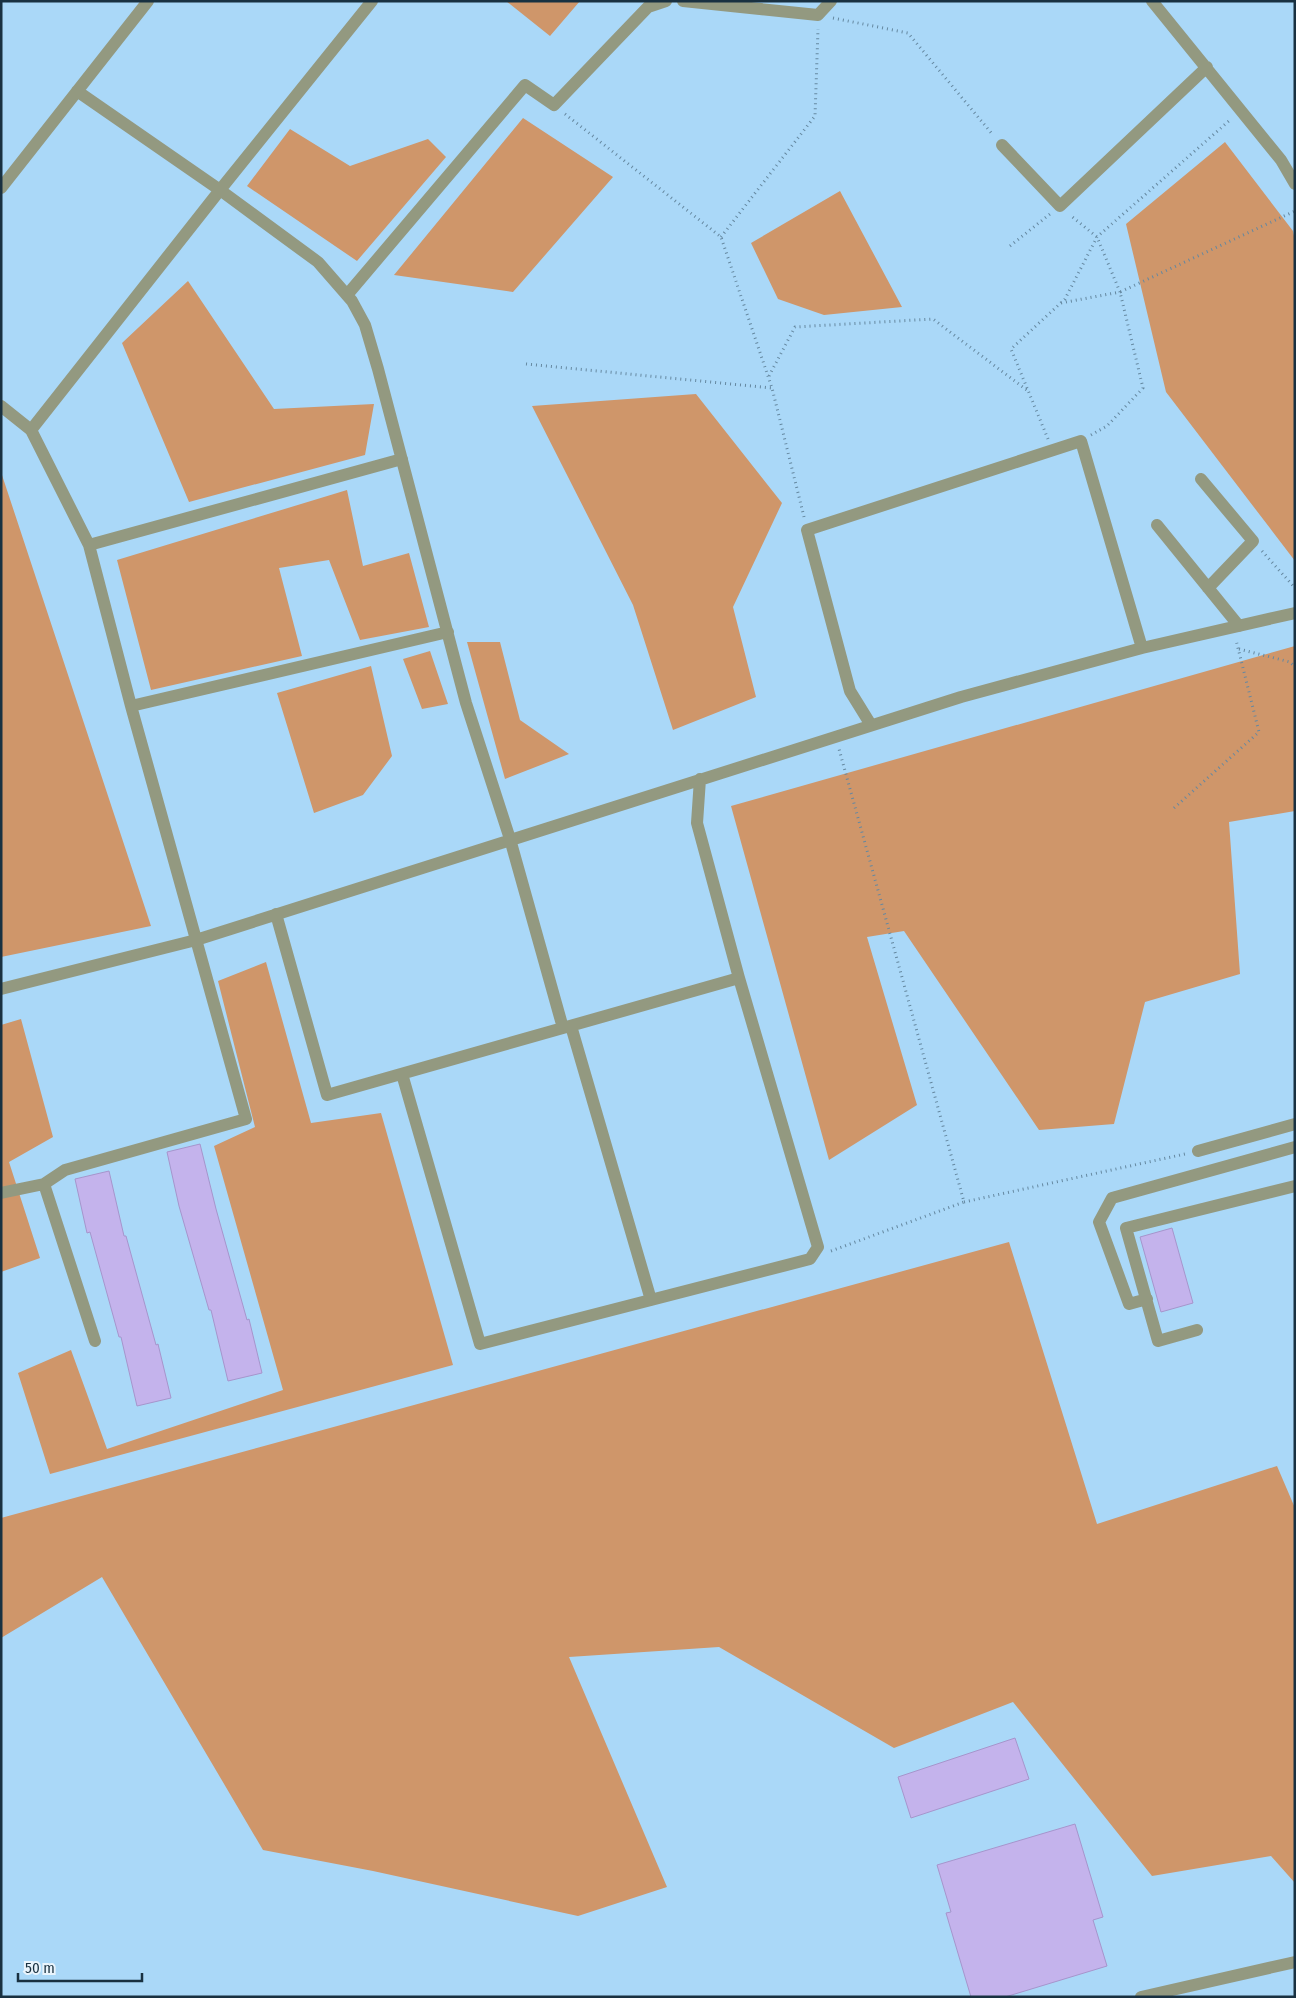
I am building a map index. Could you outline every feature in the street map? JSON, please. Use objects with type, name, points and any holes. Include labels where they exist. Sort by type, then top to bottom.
[{"type":"street","points":[[1,188],[148,1]]},
{"type":"street","points":[[31,430],[372,1]]},
{"type":"street","points":[[347,295],[525,85],[554,105],[648,7],[666,1]]},
{"type":"street","points":[[682,1],[818,15],[831,1]]},
{"type":"street","points":[[1152,1],[1281,160],[1291,169],[1295,184]]},
{"type":"street","points":[[1002,145],[1060,206],[1207,67]]},
{"type":"street","points":[[77,91],[220,190],[318,262],[352,301],[365,325],[466,703],[651,1300]]},
{"type":"street","points":[[1,406],[31,430],[89,545],[131,706],[246,1119],[65,1170],[44,1184],[1,1193]]},
{"type":"street","points":[[871,725],[850,691],[807,530],[1081,441],[1142,648]]},
{"type":"street","points":[[89,545],[402,459]]},
{"type":"street","points":[[1201,478],[1253,541],[1208,588]]},
{"type":"street","points":[[1157,525],[1236,626]]},
{"type":"street","points":[[1,989],[196,940],[961,697],[1142,648],[1295,613]]},
{"type":"street","points":[[131,706],[448,632]]},
{"type":"street","points":[[402,1074],[480,1344],[810,1259],[818,1247],[739,978],[697,823],[700,779]]},
{"type":"street","points":[[276,914],[326,1095],[739,978]]},
{"type":"street","points":[[1198,1151],[1295,1124]]},
{"type":"street","points":[[1146,1299],[1129,1304],[1099,1222],[1112,1198],[1295,1147]]},
{"type":"street","points":[[44,1184],[95,1341]]},
{"type":"street","points":[[1197,1330],[1158,1340],[1126,1228],[1295,1186]]},
{"type":"street","points":[[1141,1997],[1295,1962]]},
{"type":"path","points":[[721,236],[815,116],[818,15],[908,33],[1002,145]]},
{"type":"path","points":[[554,105],[721,236],[772,388],[807,530]]},
{"type":"path","points":[[1053,450],[1010,349],[1065,299],[1097,237],[1242,110]]},
{"type":"path","points":[[1010,246],[1060,206],[1097,237],[1120,292],[1143,388],[1108,426],[1081,441]]},
{"type":"path","points":[[1060,303],[1120,292],[1295,211]]},
{"type":"path","points":[[768,377],[795,327],[933,319],[1029,392]]},
{"type":"path","points":[[526,364],[772,388]]},
{"type":"path","points":[[1253,541],[1295,588]]},
{"type":"path","points":[[1174,808],[1259,732],[1239,649],[1236,626]]},
{"type":"path","points":[[1239,649],[1290,662],[1295,667]]},
{"type":"path","points":[[836,736],[964,1202]]},
{"type":"path","points":[[810,1259],[964,1202],[1198,1151]]},
{"type":"shaded area","points":[[506,1],[580,1],[550,36]]},
{"type":"shaded area","points":[[523,118],[613,177],[513,292],[394,275]]},
{"type":"shaded area","points":[[290,129],[350,166],[428,139],[446,157],[357,261],[247,186]]},
{"type":"shaded area","points":[[1225,142],[1293,231],[1295,241],[1295,561],[1166,392],[1126,224]]},
{"type":"shaded area","points":[[840,191],[902,307],[824,315],[778,299],[751,243]]},
{"type":"shaded area","points":[[188,281],[274,409],[374,404],[365,455],[189,502],[122,343]]},
{"type":"shaded area","points":[[696,394],[782,503],[733,607],[756,697],[673,730],[633,605],[532,406]]},
{"type":"shaded area","points":[[1,472],[151,926],[1,957]]},
{"type":"shaded area","points":[[347,490],[363,566],[409,553],[429,627],[360,640],[329,560],[279,568],[302,656],[151,690],[117,560]]},
{"type":"shaded area","points":[[467,642],[500,642],[520,720],[569,754],[505,779]]},
{"type":"shaded area","points":[[1295,646],[1295,811],[1229,822],[1240,974],[1145,1002],[1114,1124],[1039,1130],[904,931],[867,937],[917,1105],[829,1160],[731,806]]},
{"type":"shaded area","points":[[430,651],[448,704],[422,709],[403,659]]},
{"type":"shaded area","points":[[371,666],[392,756],[363,795],[314,813],[277,693]]},
{"type":"shaded area","points":[[266,962],[311,1123],[381,1113],[453,1365],[50,1474],[18,1373],[71,1350],[107,1449],[283,1390],[214,1146],[255,1127],[218,981]]},
{"type":"shaded area","points":[[21,1019],[53,1137],[9,1162],[40,1258],[1,1272],[1,1025]]},
{"type":"shaded area","points":[[1009,1242],[1097,1524],[1277,1466],[1295,1508],[1295,1883],[1271,1856],[1152,1876],[1013,1702],[894,1748],[719,1647],[569,1657],[667,1887],[578,1916],[373,1871],[263,1850],[102,1577],[1,1638],[1,1518]]},
{"type":"building","points":[[200,1144],[247,1320],[249,1319],[262,1373],[228,1381],[211,1310],[209,1310],[179,1206],[167,1152]]},
{"type":"building","points":[[109,1171],[124,1236],[126,1236],[156,1345],[158,1344],[171,1398],[137,1406],[121,1337],[119,1337],[90,1232],[87,1233],[75,1179]]},
{"type":"building","points":[[1172,1228],[1193,1303],[1161,1312],[1140,1237]]},
{"type":"building","points":[[1015,1738],[1029,1779],[911,1818],[898,1777]]},
{"type":"building","points":[[1075,1824],[1103,1917],[1093,1920],[1107,1966],[1005,1997],[971,1997],[946,1913],[951,1912],[937,1865]]}]
